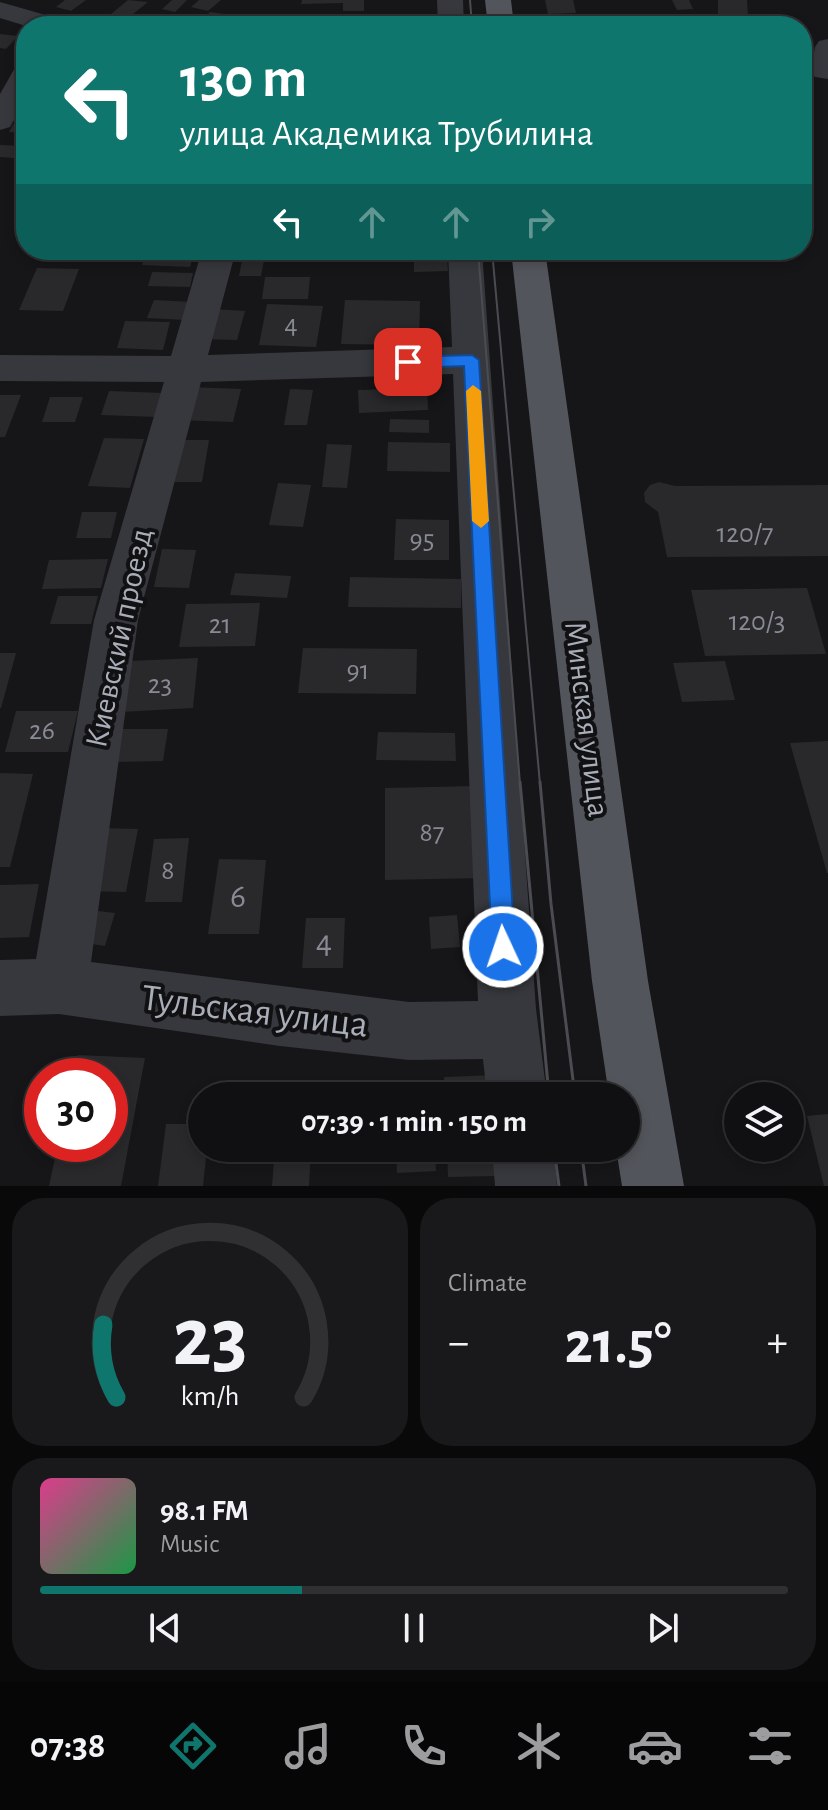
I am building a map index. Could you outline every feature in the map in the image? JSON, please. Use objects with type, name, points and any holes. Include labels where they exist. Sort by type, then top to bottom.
[{"type":"main road","name":"Минская улица","points":[[529,260],[620,981],[653,1186]]},
{"type":"street","points":[[0,10],[20,16]]},
{"type":"street","points":[[0,121],[16,91]]},
{"type":"street","name":"Киевский проезд","points":[[59,986],[116,620],[216,260]]},
{"type":"street","points":[[466,260],[516,1082]]},
{"type":"street","points":[[0,368],[185,369],[472,360]]},
{"type":"street","name":"Тульская улица","points":[[0,988],[59,986],[280,1017],[409,1031],[510,1030]]},
{"type":"street","points":[[524,1162],[526,1186]]},
{"type":"building","points":[[65,0],[86,0],[71,11],[56,7]]},
{"type":"building","points":[[128,0],[148,2],[131,16],[109,16]]},
{"type":"building","points":[[172,0],[187,0],[175,12],[162,9]]},
{"type":"building","points":[[199,0],[221,0],[208,11],[191,7]]},
{"type":"building","points":[[302,0],[364,0],[364,11],[343,11],[343,3],[301,4]]},
{"type":"building","points":[[545,0],[573,0],[576,13],[548,14]]},
{"type":"building","points":[[672,0],[689,0],[693,9],[677,10]]},
{"type":"building","points":[[718,0],[747,0],[748,16],[718,14]]},
{"type":"building","points":[[210,12],[231,15],[230,16],[206,16]]},
{"type":"building","points":[[0,34],[16,36],[6,49],[0,48]]},
{"type":"building","points":[[16,119],[16,132],[9,132]]},
{"type":"building","points":[[0,145],[16,146],[16,158],[0,157]]},
{"type":"building","points":[[144,260],[192,260],[190,267],[142,265]]},
{"type":"building","points":[[242,260],[264,260],[261,276],[239,276]]},
{"type":"building","points":[[414,260],[447,260],[448,271],[414,272]]},
{"type":"building","points":[[37,268],[79,269],[63,311],[19,310]]},
{"type":"building","points":[[152,272],[193,273],[190,287],[148,286]]},
{"type":"building","points":[[265,277],[310,277],[308,299],[262,299]]},
{"type":"building","points":[[154,300],[192,302],[186,320],[147,318]]},
{"type":"building","points":[[345,300],[420,301],[419,345],[341,344]]},
{"type":"building","points":[[267,304],[323,306],[316,347],[259,345]]},
{"type":"building","points":[[213,309],[245,311],[237,340],[204,339]]},
{"type":"building","points":[[125,321],[170,322],[163,350],[117,348]]},
{"type":"building","points":[[187,387],[241,389],[233,422],[177,420]]},
{"type":"building","points":[[427,388],[428,410],[359,413],[358,390]]},
{"type":"building","points":[[290,389],[313,390],[307,425],[284,425]]},
{"type":"building","points":[[109,391],[163,393],[157,417],[101,415]]},
{"type":"building","points":[[0,395],[21,395],[5,437],[0,437]]},
{"type":"building","points":[[50,397],[83,397],[75,422],[42,422]]},
{"type":"building","points":[[390,419],[429,420],[429,433],[389,432]]},
{"type":"building","points":[[104,438],[144,439],[130,488],[88,486]]},
{"type":"building","points":[[177,440],[209,440],[202,482],[169,482]]},
{"type":"building","points":[[388,442],[450,443],[450,472],[387,471]]},
{"type":"building","points":[[327,444],[352,445],[347,488],[322,487]]},
{"type":"building","points":[[659,482],[675,486],[828,485],[828,556],[667,557],[658,512],[645,502],[644,493],[650,485]]},
{"type":"building","points":[[278,483],[311,485],[303,527],[269,525]]},
{"type":"building","points":[[82,512],[117,512],[111,538],[76,538]]},
{"type":"building","points":[[396,519],[449,520],[449,560],[394,560]]},
{"type":"building","points":[[162,549],[196,550],[189,588],[154,587]]},
{"type":"building","points":[[108,559],[101,588],[42,589],[49,560]]},
{"type":"building","points":[[235,573],[291,576],[287,598],[230,595]]},
{"type":"building","points":[[350,577],[461,579],[461,608],[348,607]]},
{"type":"building","points":[[807,588],[826,654],[705,656],[691,590]]},
{"type":"building","points":[[58,596],[98,596],[91,624],[50,624]]},
{"type":"building","points":[[260,603],[255,646],[179,647],[186,604]]},
{"type":"building","points":[[303,648],[417,649],[416,694],[298,693]]},
{"type":"building","points":[[0,653],[16,653],[1,708],[0,708]]},
{"type":"building","points":[[198,658],[193,708],[121,712],[129,661]]},
{"type":"building","points":[[725,661],[735,700],[682,702],[673,663]]},
{"type":"building","points":[[16,711],[78,711],[68,752],[5,752]]},
{"type":"building","points":[[120,729],[168,729],[163,761],[114,762]]},
{"type":"building","points":[[378,732],[455,733],[456,761],[376,760]]},
{"type":"building","points":[[828,741],[828,873],[827,873],[790,743]]},
{"type":"building","points":[[0,773],[33,774],[10,867],[0,867]]},
{"type":"building","points":[[476,786],[482,878],[385,880],[385,788]]},
{"type":"building","points":[[100,828],[138,829],[126,892],[87,891]]},
{"type":"building","points":[[189,838],[182,902],[145,902],[154,839]]},
{"type":"building","points":[[219,859],[266,860],[259,934],[208,934]]},
{"type":"building","points":[[39,884],[29,937],[0,938],[0,885]]},
{"type":"building","points":[[90,910],[115,913],[105,946],[79,942]]},
{"type":"building","points":[[457,915],[460,947],[431,949],[429,917]]},
{"type":"building","points":[[306,918],[345,918],[343,968],[302,968]]},
{"type":"building","points":[[78,1055],[145,1058],[128,1149],[128,1058],[77,1058]]},
{"type":"building","points":[[495,1075],[495,1082],[444,1082],[444,1077]]},
{"type":"building","points":[[828,1114],[828,1186],[824,1186],[807,1116]]},
{"type":"building","points":[[166,1124],[188,1124],[188,1162],[206,1162],[203,1186],[158,1186]]},
{"type":"building","points":[[54,1162],[126,1162],[121,1186],[49,1186]]},
{"type":"building","points":[[274,1162],[310,1162],[309,1186],[272,1186]]},
{"type":"building","points":[[397,1162],[436,1162],[436,1171],[397,1173]]},
{"type":"building","points":[[447,1162],[500,1162],[501,1176],[448,1177]]},
{"type":"tram line","points":[[470,0],[471,16]]},
{"type":"tram line","points":[[479,260],[520,784]]},
{"type":"tram line","points":[[493,260],[540,784]]},
{"type":"tram line","points":[[520,782],[548,1082]]},
{"type":"tram line","points":[[540,782],[551,904],[573,1082]]},
{"type":"tram line","points":[[556,1162],[559,1186]]},
{"type":"tram line","points":[[583,1162],[586,1186]]},
{"type":"slow traffic","points":[[473,391],[481,521]]},
{"type":"route","points":[[408,362],[472,360],[503,947]]}]
